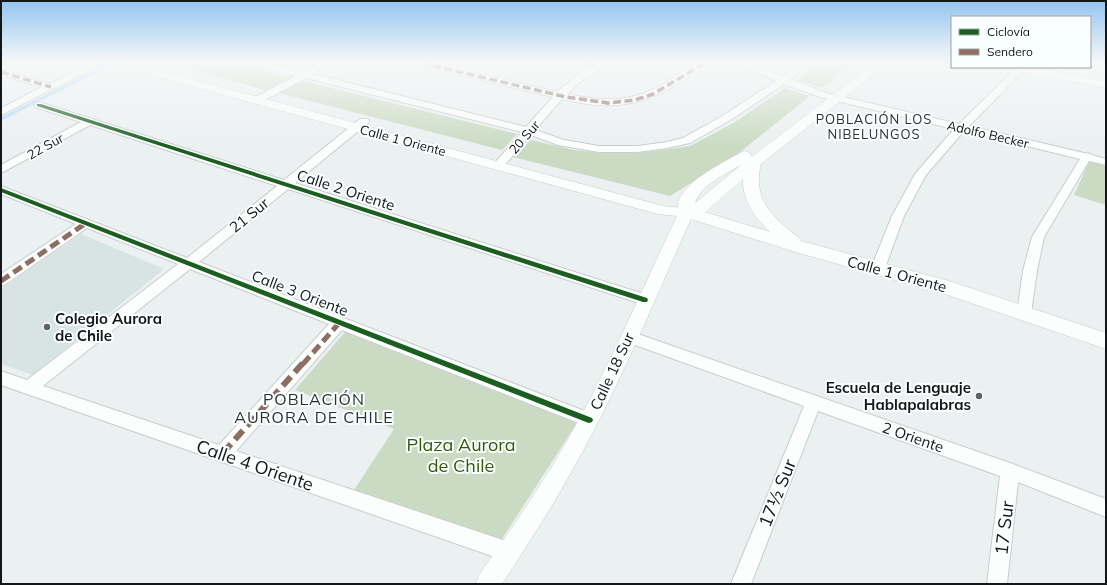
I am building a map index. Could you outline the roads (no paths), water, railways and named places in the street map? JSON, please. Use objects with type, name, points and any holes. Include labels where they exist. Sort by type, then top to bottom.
[{"type":"main road","name":"Calle 18 Sur","points":[[687,212],[685,204],[689,194],[699,184],[739,160],[829,90]]},
{"type":"main road","points":[[687,212],[698,209],[708,199],[848,90]]},
{"type":"main road","points":[[754,163],[749,178],[756,204],[762,213],[780,232],[805,249]]},
{"type":"main road","name":"Calle 1 Oriente","points":[[687,212],[805,249],[949,288],[1106,341]]},
{"type":"street","points":[[1,112],[44,90]]},
{"type":"street","name":"Calle 1 Oriente","points":[[231,90],[502,162],[663,211],[687,212]]},
{"type":"street","name":"Calle 1 Oriente","points":[[238,90],[262,98]]},
{"type":"street","points":[[262,98],[276,90]]},
{"type":"street","points":[[366,90],[529,131],[562,143],[599,148],[638,148],[667,145],[686,141],[728,118],[769,90]]},
{"type":"street","points":[[540,90],[602,103],[620,103],[636,100],[659,90]]},
{"type":"street","name":"20 Sur","points":[[502,162],[565,90]]},
{"type":"street","name":"Adolfo Becker","points":[[811,90],[823,95],[1087,156],[1106,162]]},
{"type":"street","points":[[878,268],[898,216],[921,174],[961,128],[1001,90]]},
{"type":"street","name":"Calle 2 Oriente","points":[[39,105],[646,300]]},
{"type":"street","name":"22 Sur","points":[[1,170],[90,121]]},
{"type":"street","name":"21 Sur","points":[[30,387],[189,263],[360,124]]},
{"type":"street","points":[[1024,313],[1030,271],[1038,237],[1087,156]]},
{"type":"street","name":"Calle 3 Oriente","points":[[1,190],[589,420]]},
{"type":"street","name":"Calle 18 Sur","points":[[488,584],[551,488],[589,420],[687,212]]},
{"type":"street","points":[[1,281],[86,223]]},
{"type":"street","points":[[223,453],[340,322]]},
{"type":"street","name":"2 Oriente","points":[[629,337],[813,403],[1010,471],[1106,508]]},
{"type":"street","name":"Calle 4 Oriente","points":[[1,378],[509,552]]},
{"type":"street","name":"17½ Sur","points":[[741,584],[813,403]]},
{"type":"street","name":"17 Sur","points":[[997,584],[1010,471]]},
{"type":"waterway","points":[[1,119],[58,90]]},
{"type":"place","name":"Colegio Aurora de Chile","points":[[47,327]]},
{"type":"place","name":"Escuela de Lenguaje Hablapalabras","points":[[979,396]]},
{"type":"district","name":"POBLACIÓN LOS NIBELUNGOS","points":[[874,126]]},
{"type":"district","name":"POBLACIÓN AURORA DE CHILE","points":[[314,408]]},
{"type":"park label","name":"Plaza Aurora de Chile","points":[[461,454]]}]
